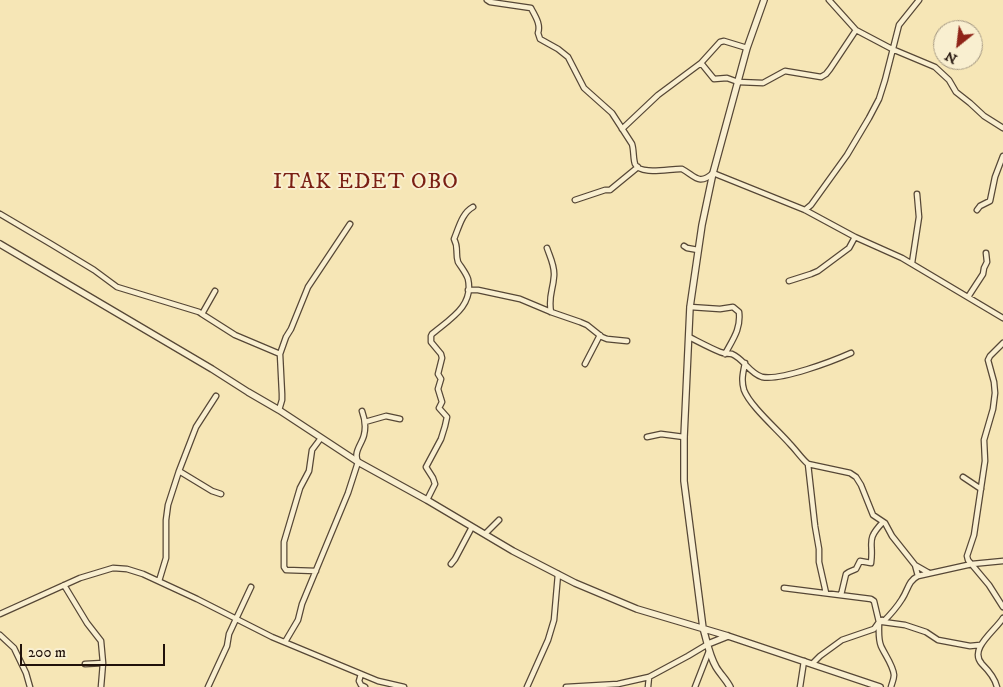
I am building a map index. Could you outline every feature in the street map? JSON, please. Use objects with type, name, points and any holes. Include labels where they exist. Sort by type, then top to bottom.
[{"type":"street","points":[[487,0],[531,8],[538,23],[540,39],[568,57],[584,88],[612,113],[632,144],[635,164],[638,167],[642,170],[682,169],[701,180],[713,173]]},
{"type":"street","points":[[730,687],[726,678],[717,668],[709,651],[703,628],[684,481],[684,437],[690,307],[702,226],[713,173],[747,48],[764,0]]},
{"type":"street","points":[[829,0],[856,30],[892,49],[935,67],[949,80],[956,92],[984,116],[1003,128]]},
{"type":"street","points":[[805,210],[810,206],[847,155],[869,118],[885,80],[899,25],[919,0]]},
{"type":"street","points":[[701,63],[714,79],[726,78],[738,82],[763,83],[785,71],[821,77],[830,69],[856,30]]},
{"type":"street","points":[[622,129],[658,95],[701,63],[720,42],[724,41],[747,48]]},
{"type":"street","points":[[977,210],[980,206],[990,201],[995,177],[1003,156]]},
{"type":"street","points":[[576,200],[610,190],[638,167]]},
{"type":"street","points":[[713,173],[805,210],[855,237],[902,258],[1003,318]]},
{"type":"street","points":[[912,263],[919,217],[917,194]]},
{"type":"street","points":[[427,500],[434,484],[433,478],[426,467],[443,434],[447,417],[439,408],[442,402],[438,389],[441,379],[438,374],[442,358],[431,342],[431,336],[464,307],[468,290],[467,277],[458,261],[457,245],[454,239],[464,215],[474,207]]},
{"type":"street","points":[[0,214],[94,270],[118,287],[199,312],[235,335],[280,354]]},
{"type":"street","points":[[279,410],[282,400],[280,354],[286,337],[308,287],[350,224]]},
{"type":"street","points":[[789,281],[818,271],[849,248],[855,237]]},
{"type":"street","points":[[0,244],[204,364],[358,462],[513,551],[575,583],[637,609],[728,636],[880,687]]},
{"type":"street","points":[[684,246],[698,250]]},
{"type":"street","points":[[547,248],[554,270],[550,296],[551,312]]},
{"type":"street","points":[[968,297],[983,274],[988,262],[986,253]]},
{"type":"street","points":[[468,290],[478,290],[520,300],[587,325],[607,339],[627,341]]},
{"type":"street","points":[[202,314],[215,291]]},
{"type":"street","points":[[690,307],[720,309],[733,307],[740,312],[739,328],[725,354]]},
{"type":"street","points":[[585,364],[600,335]]},
{"type":"street","points":[[689,337],[721,353],[732,354],[756,374],[769,378],[788,375],[851,353]]},
{"type":"street","points":[[1003,344],[988,360],[995,393],[993,409],[984,440],[985,461],[974,535],[967,556],[1003,607]]},
{"type":"street","points":[[745,364],[742,378],[744,390],[749,400],[808,464],[850,473],[856,477],[873,515],[885,523],[892,536],[915,565],[929,574]]},
{"type":"street","points":[[159,581],[166,558],[168,505],[196,427],[216,396]]},
{"type":"street","points":[[285,642],[298,620],[299,612],[348,493],[358,462],[356,454],[362,441],[365,422],[362,411]]},
{"type":"street","points":[[365,422],[386,416],[400,419]]},
{"type":"street","points":[[647,437],[661,434],[684,437]]},
{"type":"street","points":[[316,571],[286,570],[284,567],[284,542],[300,488],[309,471],[312,450],[321,438]]},
{"type":"street","points":[[808,464],[819,562],[826,593]]},
{"type":"street","points":[[179,471],[212,491],[221,494]]},
{"type":"street","points":[[962,477],[981,489]]},
{"type":"street","points":[[485,534],[499,520]]},
{"type":"street","points":[[841,595],[846,574],[856,569],[860,561],[871,563],[871,538],[875,530],[883,522]]},
{"type":"street","points":[[451,564],[472,527]]},
{"type":"street","points":[[812,664],[842,640],[874,629],[902,600],[909,583],[914,578],[972,564],[1003,561]]},
{"type":"street","points":[[915,565],[918,576]]},
{"type":"street","points":[[0,614],[80,578],[113,568],[127,569],[197,598],[285,642],[378,681],[404,687]]},
{"type":"street","points":[[527,687],[548,640],[554,620],[558,574]]},
{"type":"street","points":[[64,586],[87,623],[101,641],[103,663],[101,687]]},
{"type":"street","points":[[208,687],[251,587]]},
{"type":"street","points":[[784,588],[871,599],[874,601],[877,616],[881,622],[879,640],[889,660],[894,676],[891,687]]},
{"type":"street","points":[[997,687],[992,676],[979,661],[977,652],[978,646],[1003,618]]},
{"type":"street","points":[[881,622],[905,625],[926,632],[938,640],[978,646]]},
{"type":"street","points":[[0,635],[14,648],[26,673],[30,687]]},
{"type":"street","points":[[566,687],[618,684],[648,677],[708,644],[728,636]]},
{"type":"street","points":[[695,687],[709,651]]},
{"type":"street","points":[[800,687],[804,661]]},
{"type":"street","points":[[85,664],[103,663]]},
{"type":"street","points":[[362,674],[359,681],[365,687]]},
{"type":"street","points":[[648,677],[648,687]]},
{"type":"district","name":"ITAK EDET OBO","points":[[366,183]]}]
